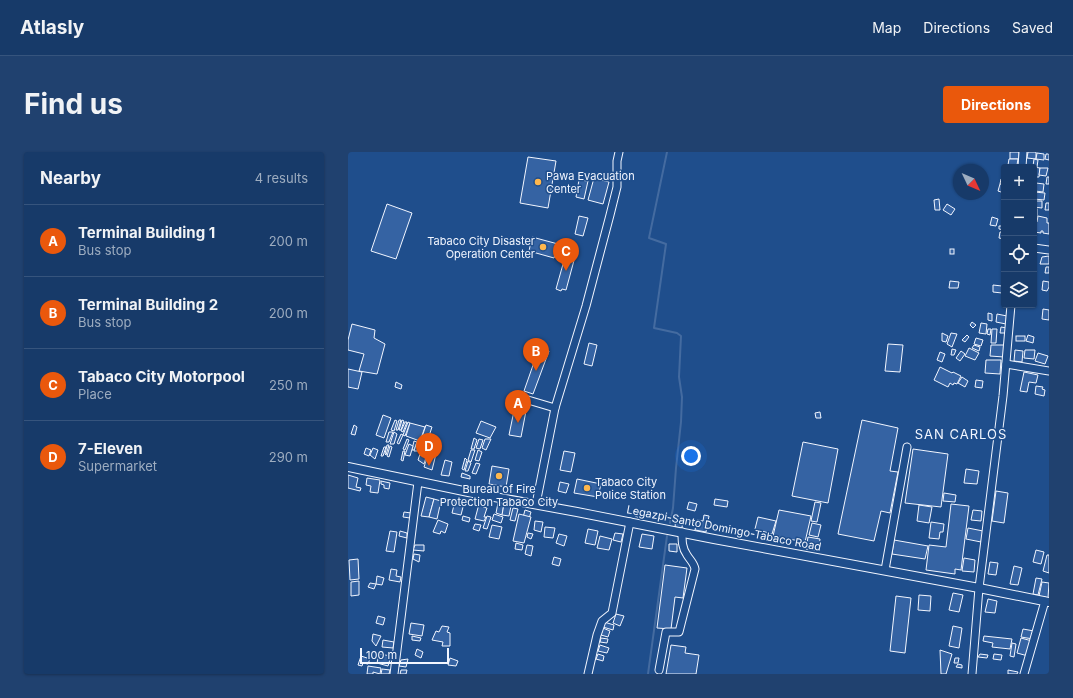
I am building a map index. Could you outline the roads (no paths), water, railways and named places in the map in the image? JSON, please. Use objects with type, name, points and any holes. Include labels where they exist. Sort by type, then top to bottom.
[{"type":"main road","name":"Legazpi-Santo Domingo-Tabaco Road","points":[[348,467],[478,494],[1047,601]]},
{"type":"street","points":[[536,504],[555,408],[586,306],[617,187],[617,161],[619,152]]},
{"type":"street","points":[[1022,164],[1023,152]]},
{"type":"street","points":[[1037,248],[1049,250]]},
{"type":"street","points":[[972,674],[979,588],[996,454],[1011,308]]},
{"type":"street","points":[[1006,364],[1049,371]]},
{"type":"street","points":[[528,400],[555,408]]},
{"type":"street","points":[[885,570],[906,447]]},
{"type":"street","points":[[394,674],[418,482]]},
{"type":"street","points":[[588,674],[597,635],[602,621],[612,613],[630,522]]},
{"type":"street","points":[[659,670],[666,632],[679,632],[695,570],[694,564],[686,554],[682,543],[682,532]]},
{"type":"street","points":[[1024,674],[1047,601]]},
{"type":"waterway","points":[[667,152],[649,238],[666,244],[654,328],[677,333],[681,336],[679,377],[682,397],[681,422],[673,508],[670,523]]},
{"type":"waterway","points":[[648,674],[667,536]]},
{"type":"place","name":"Pawa Evacuation Center","points":[[538,182]]},
{"type":"place","name":"Tabaco City Disaster Operation Center","points":[[543,247]]},
{"type":"place","name":"Tabaco City Motorpool","points":[[566,271]]},
{"type":"place","name":"Terminal Building 2","points":[[536,371]]},
{"type":"place","name":"Terminal Building 1","points":[[518,423]]},
{"type":"place","name":"7-Eleven","points":[[429,466]]},
{"type":"place","name":"Bureau of Fire Protection Tabaco City","points":[[499,476]]},
{"type":"place","name":"Tabaco City Police Station","points":[[587,488]]},
{"type":"district","name":"SAN CARLOS","points":[[961,434]]}]
